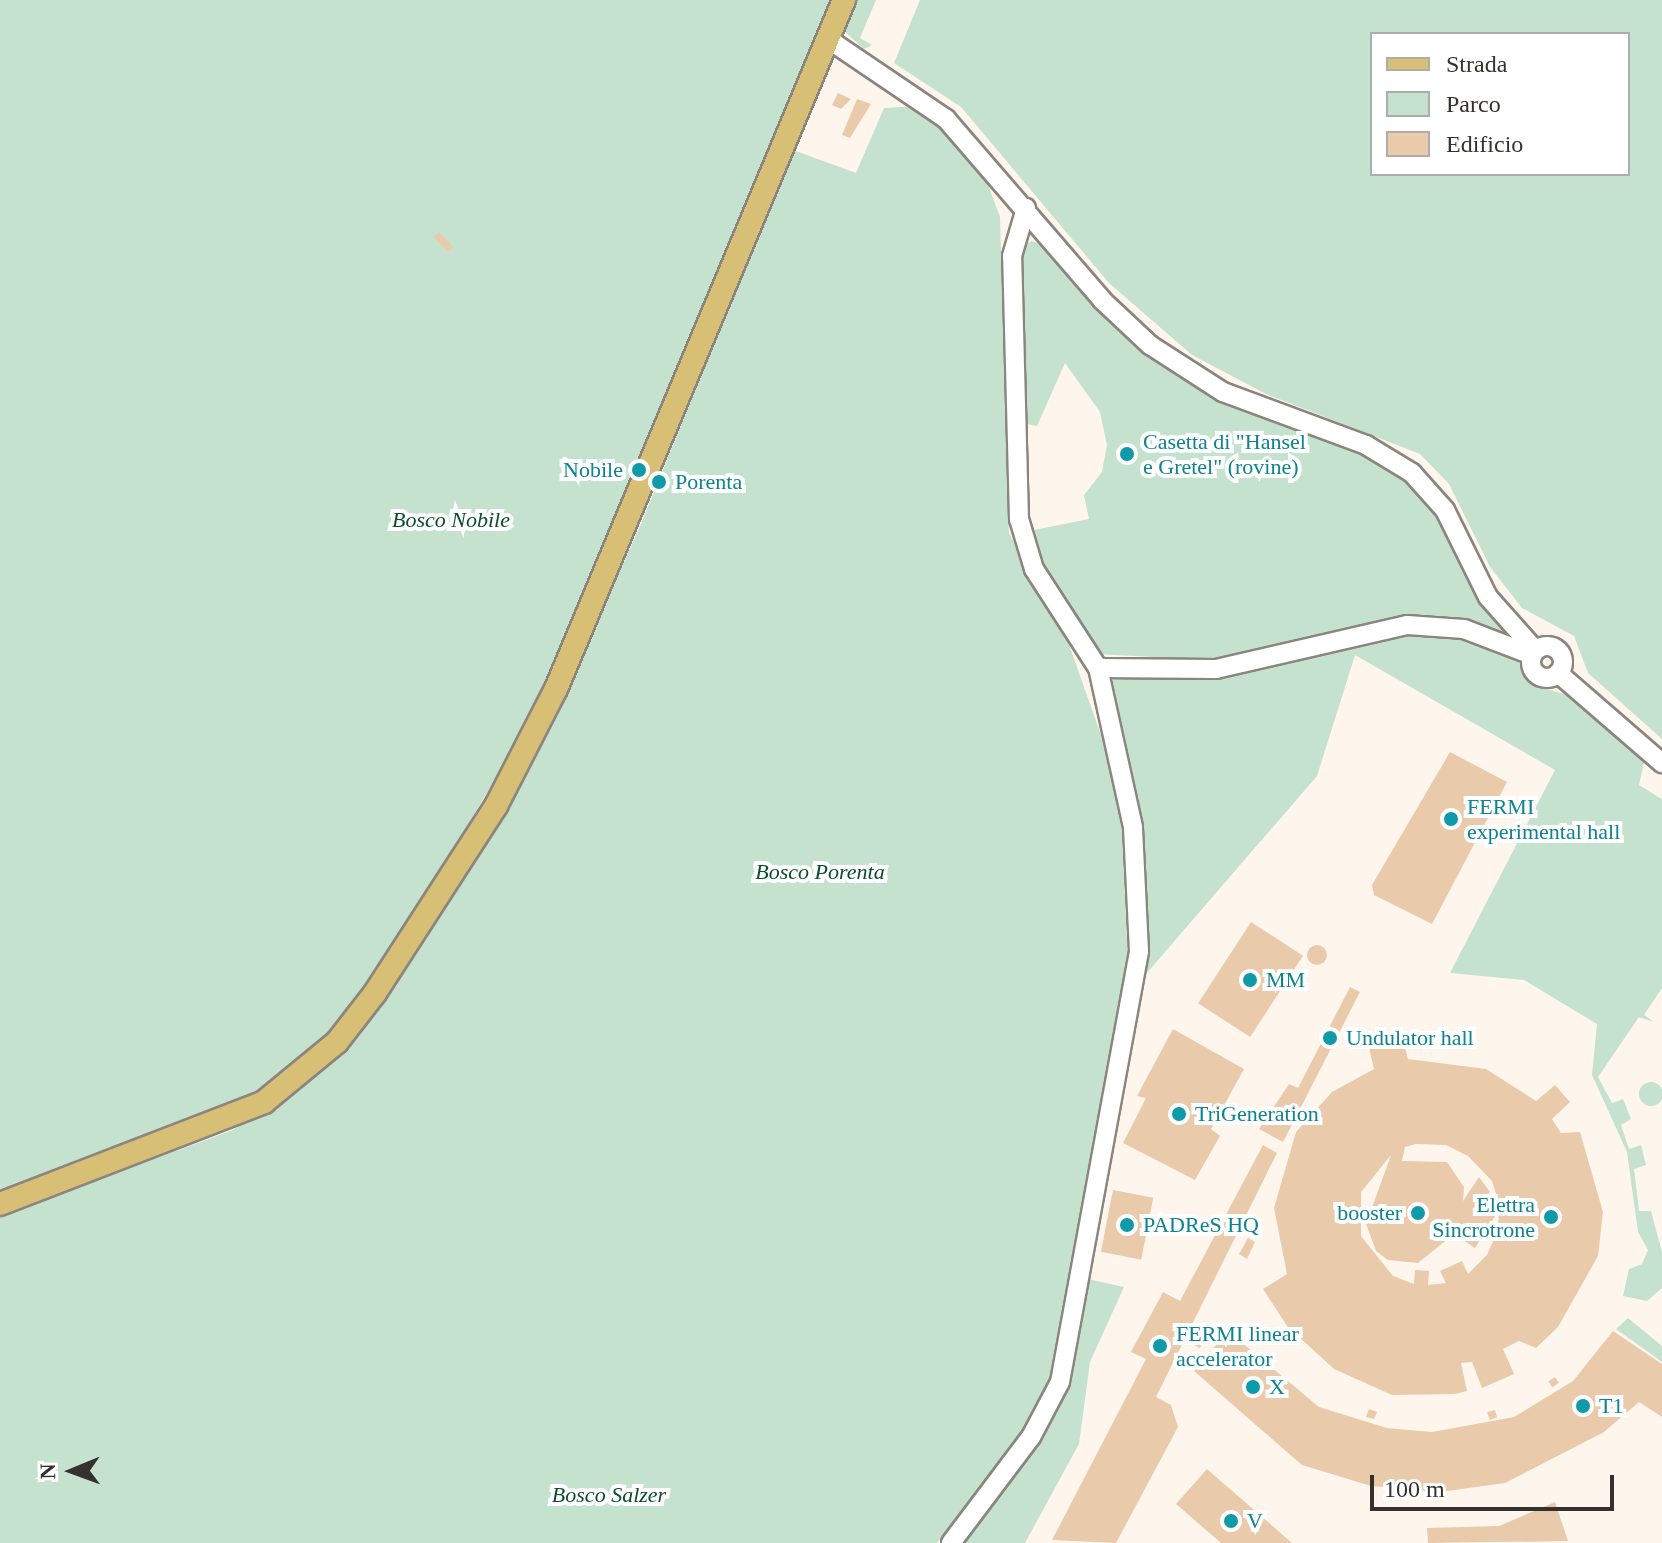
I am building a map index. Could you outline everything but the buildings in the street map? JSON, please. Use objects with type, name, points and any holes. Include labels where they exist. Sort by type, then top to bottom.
[{"type":"main road","points":[[0,1204],[256,1107],[320,1058],[375,993],[496,806],[556,689],[844,0]]},
{"type":"street","points":[[828,39],[922,99],[1026,208],[1112,311],[1189,372],[1268,413],[1366,445],[1412,473],[1445,510],[1488,597],[1534,653],[1535,673],[1558,673],[1662,763]]},
{"type":"street","points":[[951,1543],[1031,1437],[1060,1382],[1136,983],[1133,827],[1098,668],[1034,569],[1019,519],[1012,256],[1026,208]]},
{"type":"street","points":[[1098,668],[1216,669],[1407,625],[1464,629],[1534,653]]},
{"type":"green space","name":"Bosco Nobile","points":[[0,0],[832,0],[531,721],[370,984],[320,1045],[256,1095],[0,1193]]},
{"type":"green space","points":[[856,0],[876,0],[860,38],[872,45],[864,49],[844,31]]},
{"type":"green space","points":[[920,0],[1662,0],[1662,739],[1588,673],[1574,636],[1522,608],[1490,567],[1449,484],[1420,454],[1266,394],[1192,355],[1109,283],[961,107],[894,63]]},
{"type":"green space","points":[[918,106],[985,177],[1000,217],[1009,533],[1066,636],[1120,789],[1128,961],[1058,1357],[1032,1421],[937,1543],[0,1543],[0,1216],[233,1130],[329,1064],[457,888],[535,759],[641,524],[793,150],[856,173],[884,108]]},
{"type":"green space","points":[[1032,241],[1046,246],[1092,301],[1199,386],[1234,407],[1350,447],[1407,480],[1437,513],[1467,579],[1514,641],[1432,617],[1349,629],[1232,661],[1095,654],[1050,588],[1029,531],[1089,519],[1084,495],[1102,472],[1107,445],[1100,412],[1065,363],[1037,426],[1027,424],[1019,247]]},
{"type":"green space","points":[[1429,629],[1500,647],[1517,656],[1531,684],[1577,698],[1645,758],[1639,785],[1662,799],[1662,988],[1644,1015],[1654,1022],[1639,1017],[1598,1077],[1612,1103],[1623,1099],[1631,1119],[1621,1125],[1629,1149],[1641,1145],[1646,1165],[1634,1169],[1639,1211],[1651,1211],[1662,1252],[1662,1288],[1647,1301],[1623,1296],[1629,1269],[1642,1264],[1648,1250],[1638,1232],[1627,1152],[1592,1075],[1597,1024],[1524,980],[1450,973],[1555,770],[1355,655],[1317,776],[1146,974],[1147,891],[1137,809],[1105,702],[1109,676],[1250,671]]},
{"type":"green space","points":[[1651,1082],[1660,1085],[1663,1094],[1660,1103],[1651,1106],[1642,1103],[1639,1094],[1642,1085]]},
{"type":"green space","points":[[1088,1279],[1124,1287],[1090,1362],[1079,1444],[1025,1543],[963,1543],[1060,1407]]},
{"type":"green space","points":[[1628,1318],[1662,1346],[1662,1362],[1616,1329]]},
{"type":"place","name":"Casetta di \"Hansel e Gretel\" (rovine)","points":[[1127,454]]},
{"type":"place","name":"Nobile","points":[[639,470]]},
{"type":"place","name":"Porenta","points":[[659,482]]},
{"type":"place","name":"FERMI experimental hall","points":[[1451,819]]},
{"type":"place","name":"MM","points":[[1250,980]]},
{"type":"place","name":"Undulator hall","points":[[1330,1038]]},
{"type":"place","name":"TriGeneration","points":[[1179,1114]]},
{"type":"place","name":"booster","points":[[1418,1213]]},
{"type":"place","name":"Elettra Sincrotrone","points":[[1551,1217]]},
{"type":"place","name":"PADReS HQ","points":[[1127,1225]]},
{"type":"place","name":"FERMI linear accelerator","points":[[1160,1346]]},
{"type":"place","name":"X","points":[[1253,1387]]},
{"type":"place","name":"T1","points":[[1583,1406]]},
{"type":"place","name":"V","points":[[1231,1521]]},
{"type":"park label","name":"Bosco Porenta","points":[[820,872]]},
{"type":"park label","name":"Bosco Salzer","points":[[609,1495]]}]
